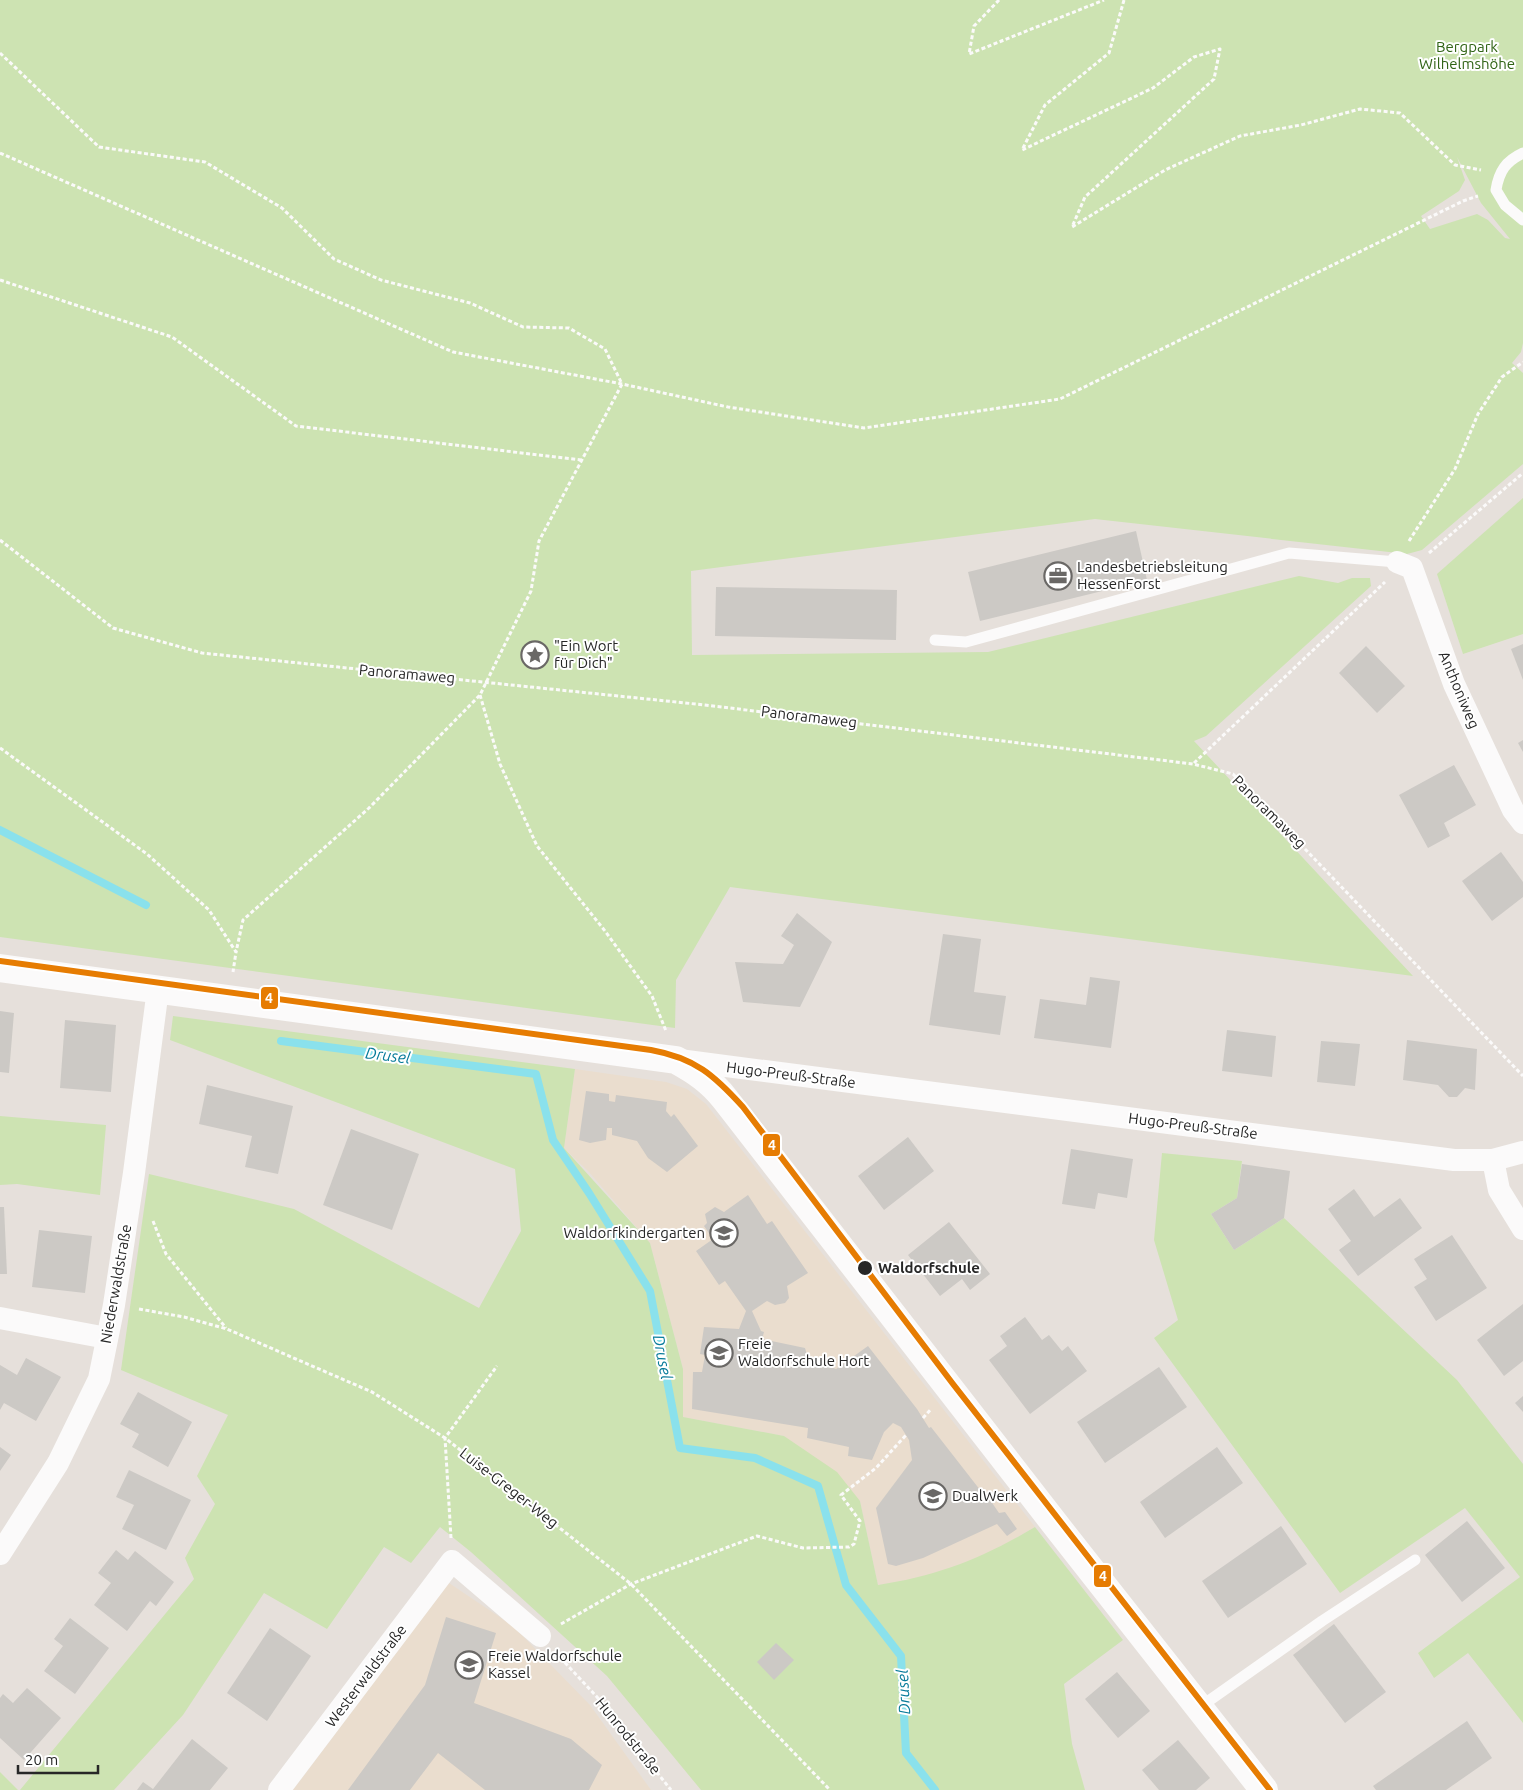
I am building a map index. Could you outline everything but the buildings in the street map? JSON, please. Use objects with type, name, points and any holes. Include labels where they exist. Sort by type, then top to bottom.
[{"type":"street","name":"Anthoniweg","points":[[1404,565],[1454,684],[1513,810],[1523,823]]},
{"type":"street","name":"Hugo-Preuß-Straße","points":[[0,968],[676,1060],[1454,1160],[1493,1160],[1523,1152]]},
{"type":"street","name":"Niederwaldstraße","points":[[0,1554],[58,1463],[99,1379],[114,1304],[134,1173],[158,989]]},
{"type":"street","points":[[676,1060],[712,1083],[725,1099],[1264,1790]]},
{"type":"street","points":[[1493,1160],[1499,1190],[1523,1229]]},
{"type":"street","points":[[0,1318],[107,1338]]},
{"type":"street","points":[[452,1561],[540,1636]]},
{"type":"street","name":"Westerwaldstraße","points":[[279,1790],[452,1561]]},
{"type":"lane","points":[[1523,153],[1510,159],[1499,174],[1496,190],[1505,205],[1523,220]]},
{"type":"lane","points":[[935,640],[966,642],[1289,553],[1404,565]]},
{"type":"lane","points":[[1200,1707],[1322,1621],[1415,1560]]},
{"type":"path","points":[[999,0],[974,26],[969,54],[1104,0]]},
{"type":"path","points":[[1124,0],[1109,53],[1045,105],[1022,150],[1153,88],[1194,57],[1220,49],[1214,79],[1085,197],[1072,226],[1165,170],[1240,136],[1301,125],[1360,109],[1400,113],[1455,165],[1499,174]]},
{"type":"path","points":[[0,53],[99,146],[205,162],[282,208],[334,259],[381,280],[470,303],[523,327],[569,328],[605,349],[622,384]]},
{"type":"path","points":[[0,153],[453,352],[622,384],[728,407],[864,428],[1060,399],[1463,201],[1496,190]]},
{"type":"path","points":[[0,280],[172,337],[296,426],[581,460]]},
{"type":"path","points":[[1193,764],[1404,565],[1455,469],[1478,414],[1502,377],[1523,362]]},
{"type":"path","points":[[230,998],[236,952],[243,920],[369,808],[480,694],[530,591],[538,541],[622,384]]},
{"type":"path","points":[[1431,551],[1523,473]]},
{"type":"path","name":"Panoramaweg","points":[[0,540],[113,628],[202,653],[486,681],[1193,764],[1233,774],[1523,1076]]},
{"type":"path","points":[[480,694],[500,764],[537,846],[605,932],[652,996],[676,1060]]},
{"type":"path","points":[[0,748],[146,854],[209,910],[236,952]]},
{"type":"path","points":[[152,1218],[166,1254],[227,1329]]},
{"type":"path","name":"Luise-Greger-Weg","points":[[114,1304],[184,1317],[227,1329],[372,1392],[445,1438],[631,1584],[830,1790]]},
{"type":"path","points":[[452,1561],[445,1438],[497,1366]]},
{"type":"path","points":[[540,1636],[631,1584],[757,1536],[803,1548],[849,1547],[854,1544],[860,1521],[841,1495],[876,1468],[906,1435]]},
{"type":"path","name":"Hunrodstraße","points":[[540,1636],[597,1697],[671,1790]]},
{"type":"shaded area","points":[[575,1069],[666,1082],[687,1089],[706,1104],[1035,1527],[997,1549],[956,1567],[913,1580],[878,1585],[860,1501],[784,1436],[682,1417],[683,1369],[650,1243],[589,1172],[564,1148]]},
{"type":"shaded area","name":"Freie Waldorfschule Kassel","points":[[449,1583],[513,1626],[590,1705],[651,1790],[293,1790]]},
{"type":"green space","name":"Bergpark Wilhelmshöhe","points":[[0,0],[1523,0],[1523,343],[1521,352],[1512,363],[1523,373],[1523,464],[1422,550],[1407,554],[1095,519],[691,571],[692,655],[988,652],[1299,576],[1338,583],[1352,578],[1370,578],[1371,586],[1206,736],[1194,741],[1413,976],[730,887],[676,980],[675,1028],[0,937]],"holes":[[[1457,157],[1481,203],[1510,239],[1505,238],[1488,220],[1477,214],[1430,229],[1421,216],[1459,191],[1465,180]]]},
{"type":"green space","points":[[1523,498],[1523,634],[1463,654],[1437,574]]},
{"type":"green space","points":[[173,1016],[575,1069],[564,1148],[650,1243],[683,1369],[683,1417],[784,1436],[837,1472],[860,1501],[878,1585],[921,1577],[978,1557],[1035,1527],[1123,1640],[1064,1684],[1072,1744],[1085,1790],[701,1790],[607,1676],[471,1552],[440,1527],[411,1563],[384,1547],[327,1629],[264,1593],[183,1715],[114,1790],[20,1790],[194,1579],[185,1558],[215,1504],[197,1476],[228,1415],[121,1370],[149,1174],[294,1209],[479,1308],[521,1231],[515,1169],[170,1040]]},
{"type":"green space","points":[[0,1116],[106,1125],[100,1195],[17,1184],[0,1185]]},
{"type":"green space","points":[[1162,1153],[1242,1161],[1237,1198],[1211,1214],[1234,1250],[1284,1218],[1457,1380],[1523,1464],[1523,1723],[1468,1653],[1434,1678],[1418,1653],[1520,1577],[1465,1508],[1340,1593],[1154,1338],[1178,1320],[1154,1240]]},
{"type":"green space","points":[[0,1772],[18,1790],[0,1790]]},
{"type":"waterway","name":"Drusel","points":[[0,830],[146,905]]},
{"type":"waterway","name":"Drusel","points":[[281,1041],[536,1074],[553,1140],[589,1193],[650,1291],[680,1448],[755,1458],[818,1486],[846,1585],[901,1656],[906,1753],[935,1790]]},
{"type":"transit line","name":"4","points":[[0,961],[651,1050],[680,1058],[703,1070],[723,1086],[743,1107],[953,1384],[1270,1790]]},
{"type":"place","name":"Landesbetriebsleitung HessenForst","points":[[1058,576]]},
{"type":"place","name":"\"Ein Wort für Dich\"","points":[[535,655]]},
{"type":"place","name":"Waldorfkindergarten","points":[[724,1233]]},
{"type":"place","name":"Waldorfschule","points":[[865,1268]]},
{"type":"place","name":"Freie Waldorfschule Hort","points":[[719,1353]]},
{"type":"place","name":"DualWerk","points":[[933,1496]]},
{"type":"place","name":"Freie Waldorfschule Kassel","points":[[469,1665]]}]
